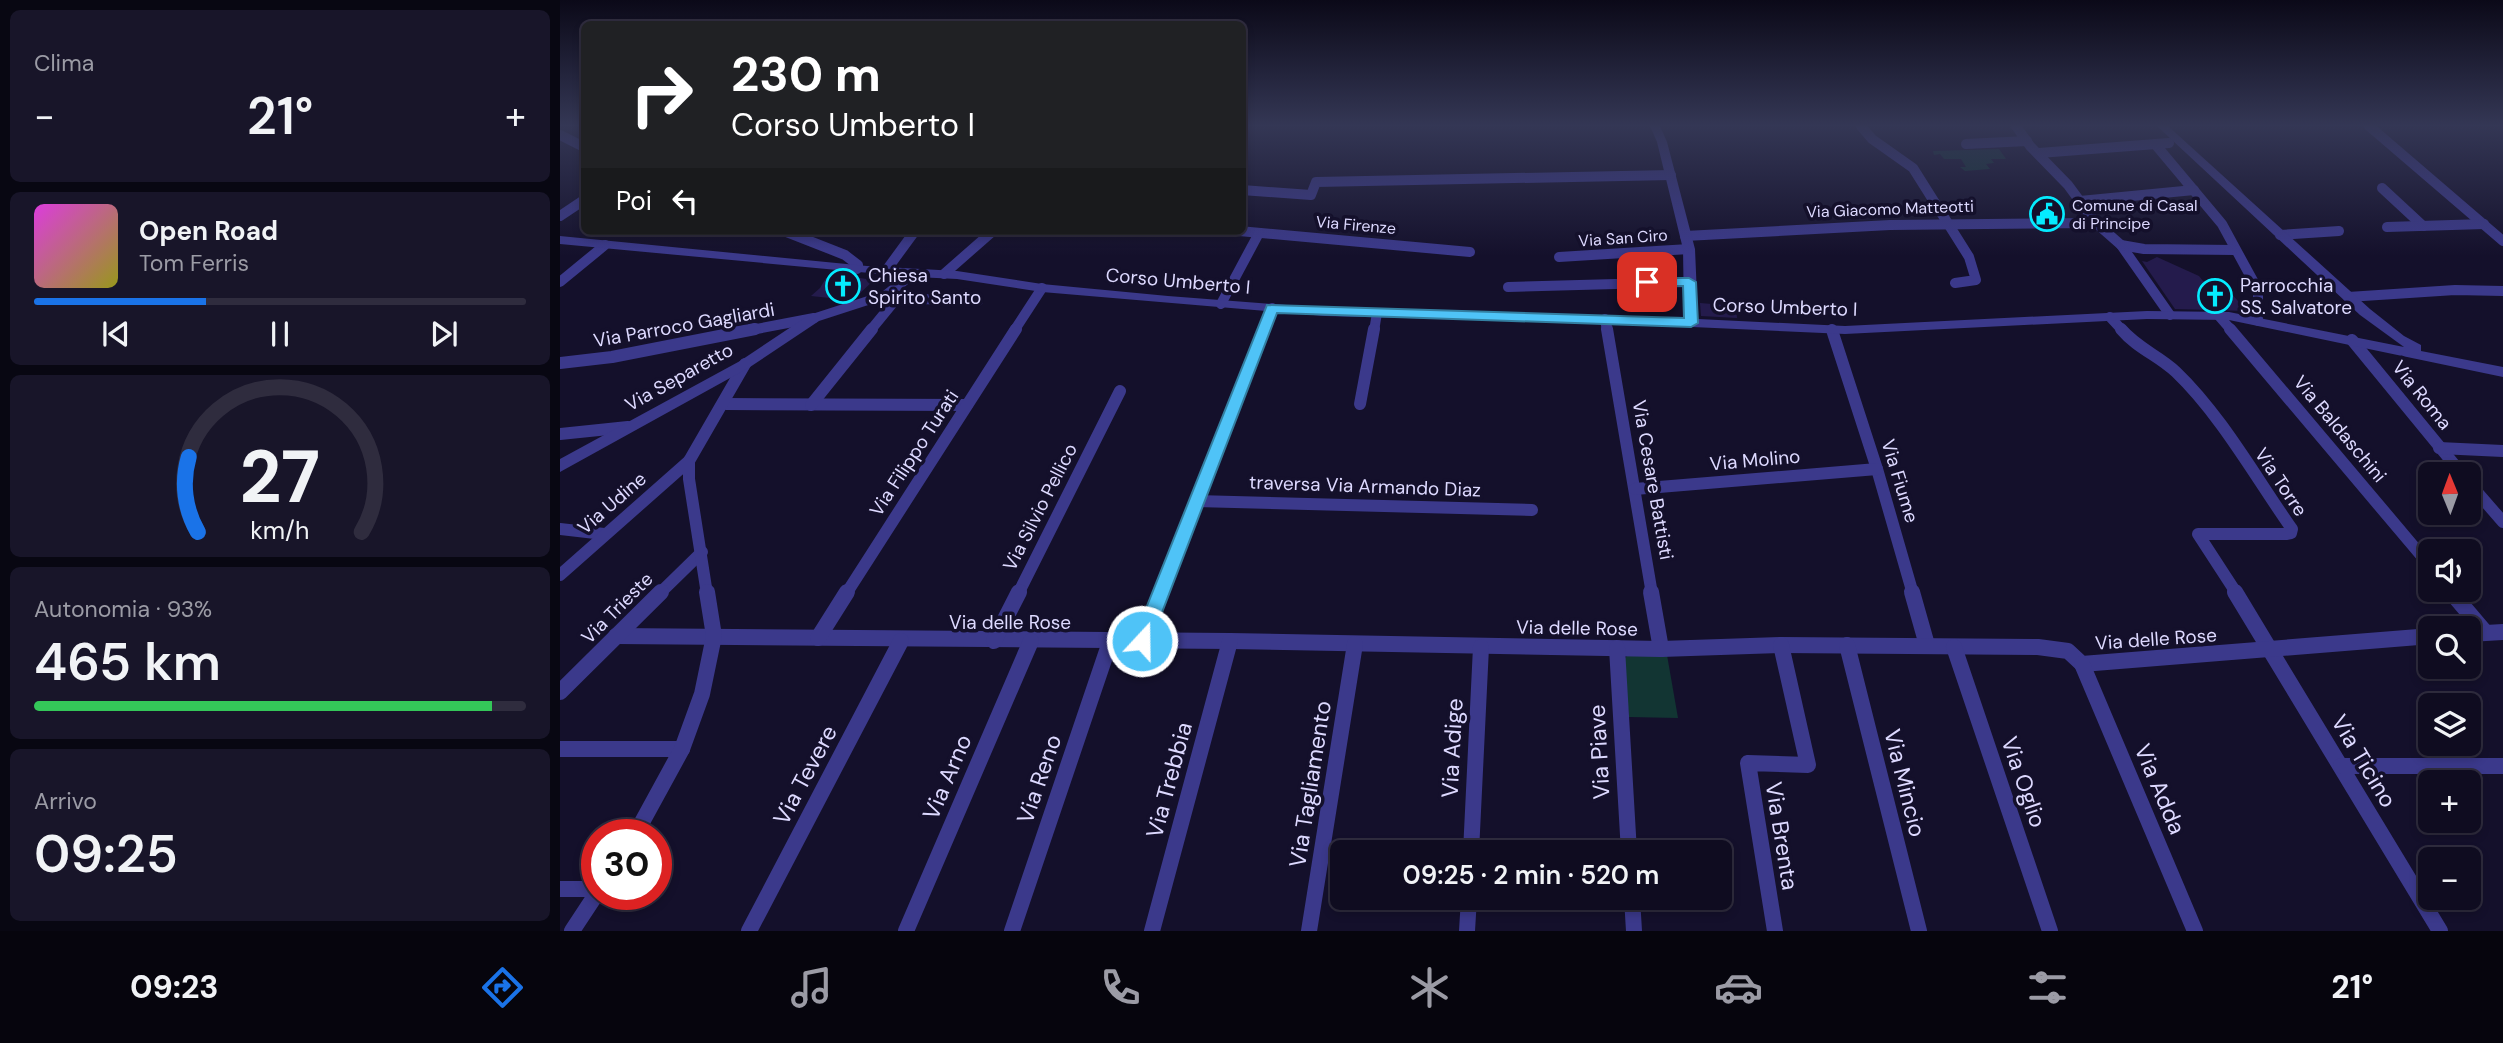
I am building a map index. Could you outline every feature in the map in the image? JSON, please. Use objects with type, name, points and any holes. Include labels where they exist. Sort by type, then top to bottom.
[{"type":"street","points":[[1669,169],[1687,243],[1691,323]]},
{"type":"street","points":[[1914,169],[1976,273],[1976,281],[1955,283]]},
{"type":"street","points":[[2053,169],[2096,223],[2121,245],[2169,315]]},
{"type":"street","points":[[2177,169],[2222,225],[2258,290],[2258,320]]},
{"type":"street","points":[[2209,169],[2386,329],[2412,346],[2503,372]]},
{"type":"street","points":[[2420,169],[2503,241]]},
{"type":"street","points":[[1246,190],[1311,195],[1316,182],[1671,175]]},
{"type":"street","points":[[2382,188],[2423,226]]},
{"type":"street","points":[[2080,201],[2194,190]]},
{"type":"street","points":[[560,216],[581,202]]},
{"type":"street","name":"Via Giacomo Matteotti","points":[[1687,243],[1783,228],[1947,222],[2096,223]]},
{"type":"street","points":[[2387,228],[2484,224]]},
{"type":"street","points":[[2280,234],[2339,231]]},
{"type":"street","name":"Via Firenze","points":[[1246,232],[1470,251]]},
{"type":"street","points":[[1221,304],[1259,233]]},
{"type":"street","points":[[794,235],[845,255],[858,265],[857,270]]},
{"type":"street","points":[[885,272],[912,235]]},
{"type":"street","points":[[944,274],[988,235]]},
{"type":"street","name":"Corso Umberto I","points":[[560,240],[857,270],[944,274],[1042,288],[1221,304],[1377,313],[1605,319],[1832,330],[2110,317],[2219,316],[2258,320],[2503,372]]},
{"type":"street","name":"Via San Ciro","points":[[1559,257],[1687,243]]},
{"type":"street","points":[[560,282],[605,245]]},
{"type":"street","points":[[2121,245],[2144,249],[2235,250]]},
{"type":"street","name":"Via Separetto","points":[[560,466],[745,364],[814,318],[894,291],[914,272]]},
{"type":"street","points":[[1508,287],[1689,282]]},
{"type":"street","name":"Via Filippo Turati","points":[[818,638],[1042,288]]},
{"type":"street","points":[[2348,297],[2455,290],[2503,291]]},
{"type":"street","points":[[2348,297],[2385,335],[2386,340],[2381,344],[2359,342]]},
{"type":"street","points":[[877,298],[978,301]]},
{"type":"street","points":[[811,405],[897,298]]},
{"type":"street","points":[[1142,641],[1272,308]]},
{"type":"street","points":[[1360,404],[1377,313]]},
{"type":"street","name":"Via Baldaschini","points":[[2219,316],[2418,553]]},
{"type":"street","name":"Via Torre","points":[[2110,317],[2135,345],[2160,358],[2178,373],[2213,416],[2292,528],[2291,533],[2286,534],[2198,534],[2272,649]]},
{"type":"street","name":"Via Parroco Gagliardi","points":[[560,363],[612,358],[814,318]]},
{"type":"street","name":"Via Cesare Battisti","points":[[1605,319],[1661,649]]},
{"type":"street","name":"Via Fiume","points":[[1832,330],[1877,470],[1927,646]]},
{"type":"street","name":"Via Roma","points":[[2359,342],[2451,462]]},
{"type":"street","name":"Via Udine","points":[[560,575],[689,461],[745,364]]},
{"type":"street","name":"Via Silvio Pellico","points":[[994,641],[1120,391]]},
{"type":"street","points":[[726,404],[967,405]]},
{"type":"street","points":[[560,434],[628,427]]},
{"type":"street","points":[[2439,448],[2503,450]]},
{"type":"street","points":[[644,819],[682,749],[702,694],[714,636],[689,479],[689,461]]},
{"type":"street","name":"Via Molino","points":[[1635,489],[1877,470]]},
{"type":"street","points":[[2482,498],[2503,522]]},
{"type":"street","name":"traversa Via Armando Diaz","points":[[1196,501],[1532,510]]},
{"type":"street","points":[[560,529],[604,534]]},
{"type":"street","name":"Via Trieste","points":[[560,692],[702,552]]},
{"type":"street","points":[[2459,602],[2485,632]]},
{"type":"street","points":[[2481,632],[2503,632]]},
{"type":"street","name":"Via delle Rose","points":[[616,636],[1230,641],[1661,649],[1780,645],[2067,648],[2082,664],[2418,637]]},
{"type":"street","name":"Via Tevere","points":[[749,931],[901,640]]},
{"type":"street","name":"Via Arno","points":[[906,931],[1031,641]]},
{"type":"street","name":"Via Trebbia","points":[[1152,931],[1230,641]]},
{"type":"street","name":"Via Reno","points":[[1012,931],[1110,642]]},
{"type":"street","name":"Via Tagliamento","points":[[1309,931],[1355,644]]},
{"type":"street","name":"Via Brenta","points":[[1775,931],[1748,763],[1808,765],[1780,645]]},
{"type":"street","name":"Via Mincio","points":[[1847,645],[1919,931]]},
{"type":"street","name":"Via Adige","points":[[1472,840],[1481,646]]},
{"type":"street","name":"Via Oglio","points":[[1954,647],[2050,931]]},
{"type":"street","name":"Via Piave","points":[[1617,648],[1628,840]]},
{"type":"street","name":"Via Ticino","points":[[2272,649],[2440,931]]},
{"type":"street","name":"Via Adda","points":[[2082,664],[2195,931]]},
{"type":"street","points":[[560,748],[682,749]]},
{"type":"street","points":[[2341,766],[2503,766]]},
{"type":"street","points":[[560,889],[581,890]]},
{"type":"street","points":[[572,931],[585,910]]},
{"type":"street","points":[[1467,931],[1468,910]]},
{"type":"street","points":[[1633,910],[1634,931]]},
{"type":"green space","points":[[1667,655],[1678,718],[1629,717],[1623,660],[1627,656]]},
{"type":"building","points":[[2157,257],[2199,276],[2203,281],[2220,281],[2247,311],[2175,309],[2142,261],[2147,262]]},
{"type":"building","name":"Chiesa Spirito Santo","points":[[838,275],[874,280],[856,297],[848,300],[811,296],[826,278]]},
{"type":"building","points":[[1700,303],[1736,306],[1737,318],[1701,316]]},
{"type":"place","name":"Comune di Casal di Principe","points":[[2047,214]]},
{"type":"place","name":"Chiesa Spirito Santo","points":[[843,286]]},
{"type":"place","name":"Parrocchia SS. Salvatore","points":[[2215,296]]},
{"type":"route","points":[[1142,641],[1272,308],[1325,312],[1691,323],[1689,282],[1647,282]]}]
